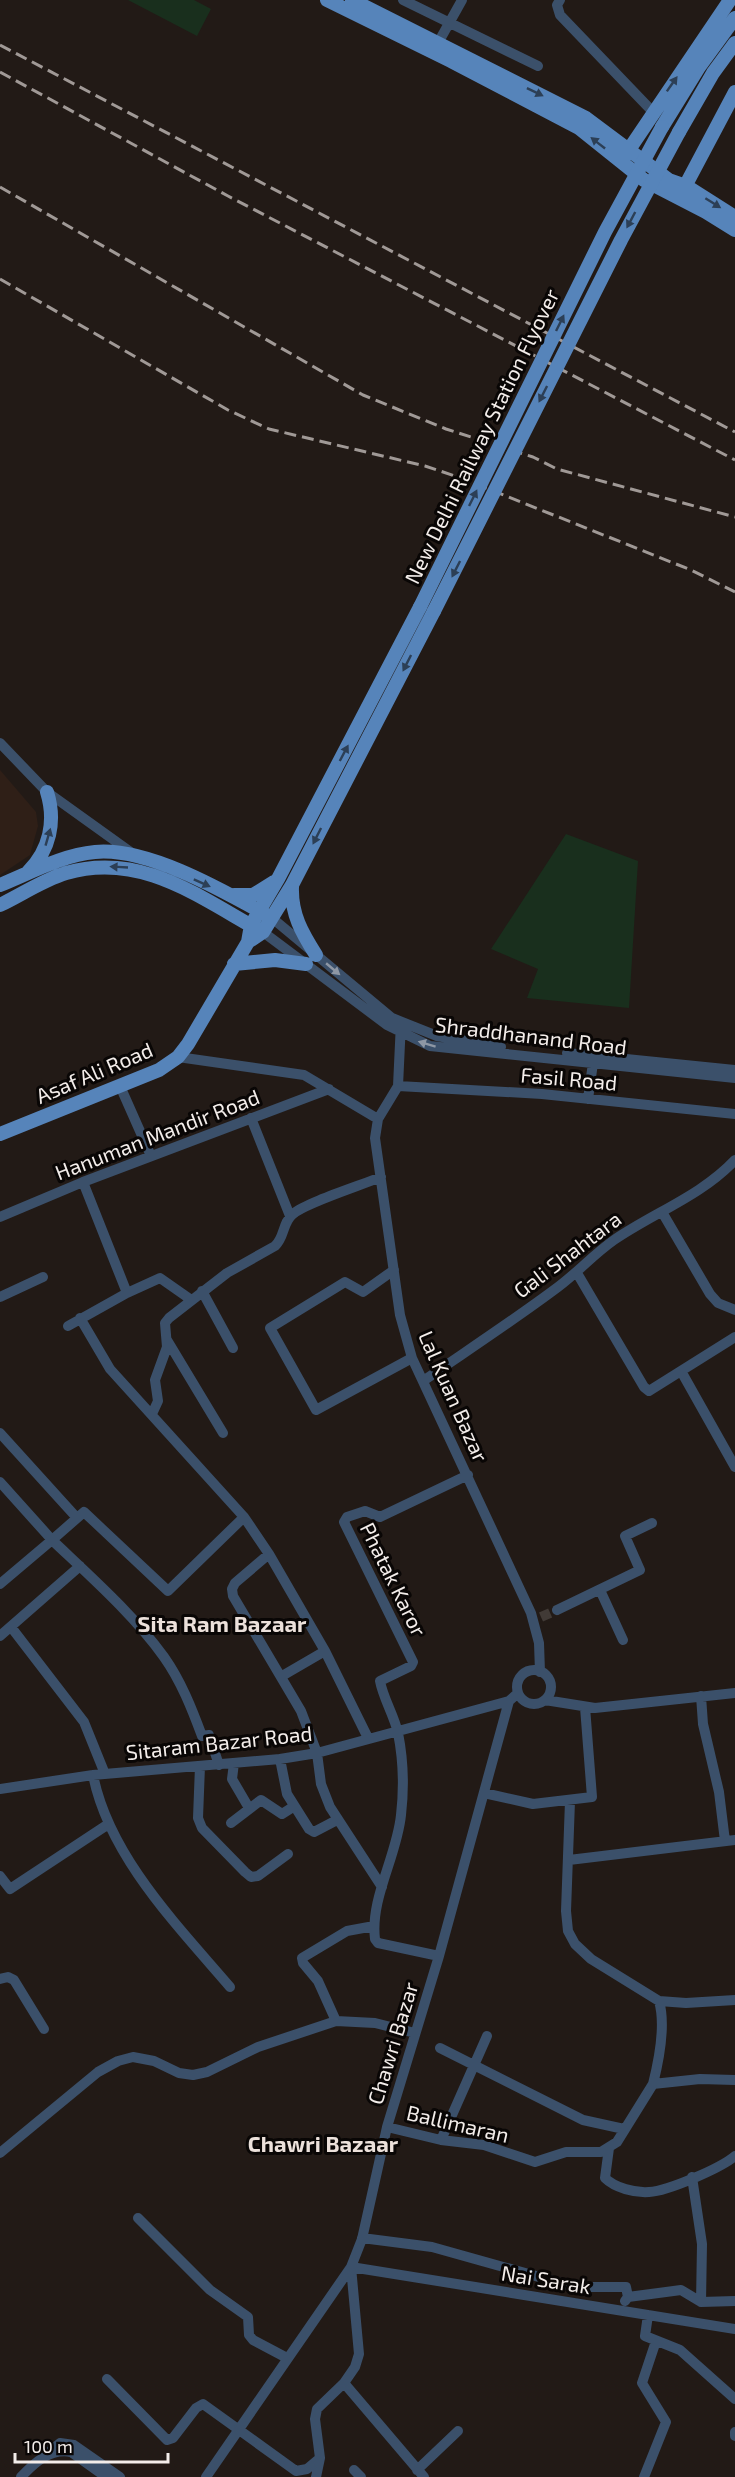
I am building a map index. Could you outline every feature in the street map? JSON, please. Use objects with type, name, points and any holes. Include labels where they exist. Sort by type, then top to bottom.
[{"type":"main road","points":[[327,0],[579,128],[669,180],[735,231]]},
{"type":"main road","points":[[352,0],[586,118],[625,156]]},
{"type":"main road","points":[[625,156],[730,0]]},
{"type":"main road","name":"New Delhi Railway Station Flyover","points":[[257,928],[259,911],[278,879],[420,607],[605,232],[662,127],[699,67],[735,18]]},
{"type":"main road","name":"New Delhi Railway Station Flyover","points":[[257,928],[272,918],[292,885],[434,611],[621,240],[713,73],[735,43]]},
{"type":"main road","points":[[682,192],[735,92]]},
{"type":"main road","points":[[682,192],[735,217]]},
{"type":"main road","points":[[24,876],[39,860],[48,841],[52,814],[47,792]]},
{"type":"main road","points":[[0,885],[87,853],[132,853],[227,894],[272,918]]},
{"type":"main road","points":[[0,905],[64,874],[107,867],[128,868],[168,880],[257,928]]},
{"type":"main road","points":[[227,894],[243,897],[253,895],[278,879]]},
{"type":"main road","points":[[234,964],[311,959],[294,913],[292,885]]},
{"type":"main road","name":"Asaf Ali Road","points":[[0,1134],[159,1070],[177,1057],[257,928]]},
{"type":"street","points":[[403,0],[538,66]]},
{"type":"street","points":[[438,43],[462,0]]},
{"type":"street","points":[[560,0],[557,5],[560,15],[653,112]]},
{"type":"street","points":[[4,747],[47,792],[132,853]]},
{"type":"street","name":"Shraddhanand Road","points":[[272,918],[311,959],[379,1019],[400,1026],[437,1036],[488,1045],[735,1070]]},
{"type":"street","name":"Shraddhanand Road","points":[[257,928],[311,959]]},
{"type":"street","points":[[398,1086],[400,1026]]},
{"type":"street","name":"Shraddhanand Road","points":[[400,1026],[430,1046],[735,1078]]},
{"type":"street","points":[[177,1057],[304,1076],[378,1119]]},
{"type":"street","points":[[588,1099],[592,1063]]},
{"type":"street","points":[[120,1086],[151,1156]]},
{"type":"street","name":"Fasil Road","points":[[398,1086],[588,1099],[735,1114]]},
{"type":"street","name":"Lal Kuan Bazar","points":[[398,1086],[378,1119],[375,1138],[400,1316],[412,1358],[537,1618],[540,1672]]},
{"type":"street","name":"Hanuman Mandir Road","points":[[0,1217],[83,1182],[328,1089]]},
{"type":"street","points":[[251,1118],[290,1216]]},
{"type":"street","name":"Gali Shahtara","points":[[423,1381],[577,1273],[603,1248],[717,1178],[735,1160]]},
{"type":"street","points":[[223,1433],[168,1340],[165,1323],[190,1299],[227,1273],[275,1246],[280,1241],[284,1224],[296,1211],[381,1178]]},
{"type":"street","points":[[83,1182],[127,1293]]},
{"type":"street","points":[[662,1212],[710,1294],[718,1303],[735,1310]]},
{"type":"street","points":[[394,1270],[363,1292],[345,1282],[270,1329],[316,1410],[412,1358]]},
{"type":"street","points":[[577,1273],[644,1387],[649,1390],[656,1389],[735,1336]]},
{"type":"street","points":[[0,1297],[43,1278]]},
{"type":"street","points":[[68,1326],[127,1293],[160,1278],[190,1299]]},
{"type":"street","points":[[202,1291],[233,1348]]},
{"type":"street","points":[[80,1318],[110,1370],[244,1517],[269,1554],[325,1651],[368,1738]]},
{"type":"street","points":[[152,1414],[158,1401],[155,1380],[168,1340]]},
{"type":"street","points":[[681,1371],[735,1467]]},
{"type":"street","points":[[0,1433],[80,1515],[168,1591],[244,1517]]},
{"type":"street","name":"Phatak Karor","points":[[398,1732],[380,1681],[411,1666],[413,1662],[344,1519],[362,1511],[380,1517],[468,1475]]},
{"type":"street","points":[[0,1482],[164,1658],[188,1698],[202,1736],[209,1735],[219,1765]]},
{"type":"street","points":[[0,1584],[80,1515]]},
{"type":"street","points":[[557,1610],[640,1570],[625,1536],[652,1523]]},
{"type":"street","points":[[269,1554],[232,1589],[233,1596],[282,1676],[301,1712],[317,1753],[321,1784],[337,1820],[382,1887]]},
{"type":"street","points":[[0,1636],[80,1566]]},
{"type":"street","points":[[600,1590],[623,1640]]},
{"type":"street","points":[[10,1627],[84,1722],[105,1774]]},
{"type":"street","points":[[282,1676],[325,1651]]},
{"type":"street","points":[[545,1700],[551,1685],[549,1679],[540,1672],[524,1674],[518,1684],[518,1693],[528,1703],[545,1700],[585,1707],[735,1693]]},
{"type":"street","points":[[509,1701],[518,1693]]},
{"type":"street","points":[[569,1860],[730,1840],[703,1724],[701,1696]]},
{"type":"street","name":"Sitaram Bazar Road","points":[[0,1789],[93,1775],[219,1765],[317,1753],[509,1701]]},
{"type":"street","name":"Chawri Bazar","points":[[206,2477],[351,2267],[362,2238],[387,2127],[439,1956],[509,1701]]},
{"type":"street","points":[[484,1793],[533,1804],[589,1799],[592,1794],[585,1707]]},
{"type":"street","points":[[398,1732],[401,1814],[397,1843],[382,1887],[374,1926],[375,1940],[378,1943],[439,1956]]},
{"type":"street","points":[[280,1759],[287,1794],[293,1807],[309,1829],[314,1832],[337,1820]]},
{"type":"street","points":[[234,1763],[232,1779],[249,1808]]},
{"type":"street","points":[[200,1766],[198,1818],[202,1828],[245,1872],[251,1877],[258,1876],[288,1854]]},
{"type":"street","points":[[93,1775],[107,1825],[133,1866],[230,1987]]},
{"type":"street","points":[[231,1823],[249,1808],[264,1800],[279,1813],[285,1813],[293,1807]]},
{"type":"street","points":[[570,1801],[566,1911],[568,1931],[575,1944],[591,1959],[659,2001],[735,2000]]},
{"type":"street","points":[[0,1876],[10,1889],[107,1825]]},
{"type":"street","points":[[336,2021],[318,1981],[303,1963],[302,1958],[346,1931],[374,1926]]},
{"type":"street","points":[[0,1979],[8,1977],[14,1980],[44,2029]]},
{"type":"street","points":[[659,2001],[661,2016],[658,2066],[653,2084],[609,2148],[605,2178],[618,2187],[649,2192],[692,2177],[735,2156]]},
{"type":"street","points":[[1,2151],[98,2072],[118,2061],[133,2057],[154,2061],[179,2073],[193,2075],[207,2072],[258,2047],[336,2021],[375,2022],[415,2034]]},
{"type":"street","points":[[441,2140],[488,2036]]},
{"type":"street","points":[[440,2048],[583,2120],[624,2129]]},
{"type":"street","points":[[653,2084],[700,2079],[735,2080]]},
{"type":"street","name":"Ballimaran","points":[[387,2127],[441,2140],[484,2145],[535,2162],[566,2152],[601,2152],[609,2148]]},
{"type":"street","points":[[692,2177],[702,2244],[701,2302]]},
{"type":"street","points":[[138,2218],[203,2283],[248,2317],[248,2331],[253,2340],[287,2358]]},
{"type":"street","points":[[362,2238],[432,2247],[576,2287],[626,2287],[627,2297],[620,2311]]},
{"type":"street","points":[[316,2477],[320,2458],[315,2419],[318,2409],[344,2384],[355,2367],[359,2354],[351,2267]]},
{"type":"street","name":"Nai Sarak","points":[[351,2267],[735,2329]]},
{"type":"street","points":[[627,2297],[681,2290],[701,2302],[735,2301]]},
{"type":"street","points":[[648,2315],[644,2334],[687,2355],[735,2399]]},
{"type":"street","points":[[644,2477],[666,2422],[642,2383],[656,2341]]},
{"type":"street","points":[[107,2379],[167,2440],[173,2438],[196,2408],[204,2404],[296,2470],[306,2469],[320,2458]]},
{"type":"street","points":[[344,2384],[420,2474],[458,2431]]},
{"type":"street","points":[[21,2477],[54,2445],[67,2443],[120,2477]]},
{"type":"street","points":[[45,2456],[56,2451],[71,2452],[106,2477]]},
{"type":"shaded area","points":[[0,770],[36,812],[38,826],[30,855],[0,875]]},
{"type":"green space","points":[[128,0],[194,0],[211,9],[197,36]]},
{"type":"green space","points":[[566,834],[638,861],[629,1008],[527,998],[538,969],[491,949]]},
{"type":"tunnel","points":[[541,1617],[557,1610]]},
{"type":"railway","points":[[0,45],[735,432]]},
{"type":"railway","points":[[0,72],[228,196],[735,460]]},
{"type":"railway","points":[[0,187],[363,395],[446,429],[533,457],[557,469],[735,517]]},
{"type":"railway","points":[[0,279],[228,410],[269,429],[425,466],[461,478],[691,570],[735,592]]},
{"type":"district","name":"Sita Ram Bazaar","points":[[222,1623]]},
{"type":"district","name":"Chawri Bazaar","points":[[323,2143]]}]
